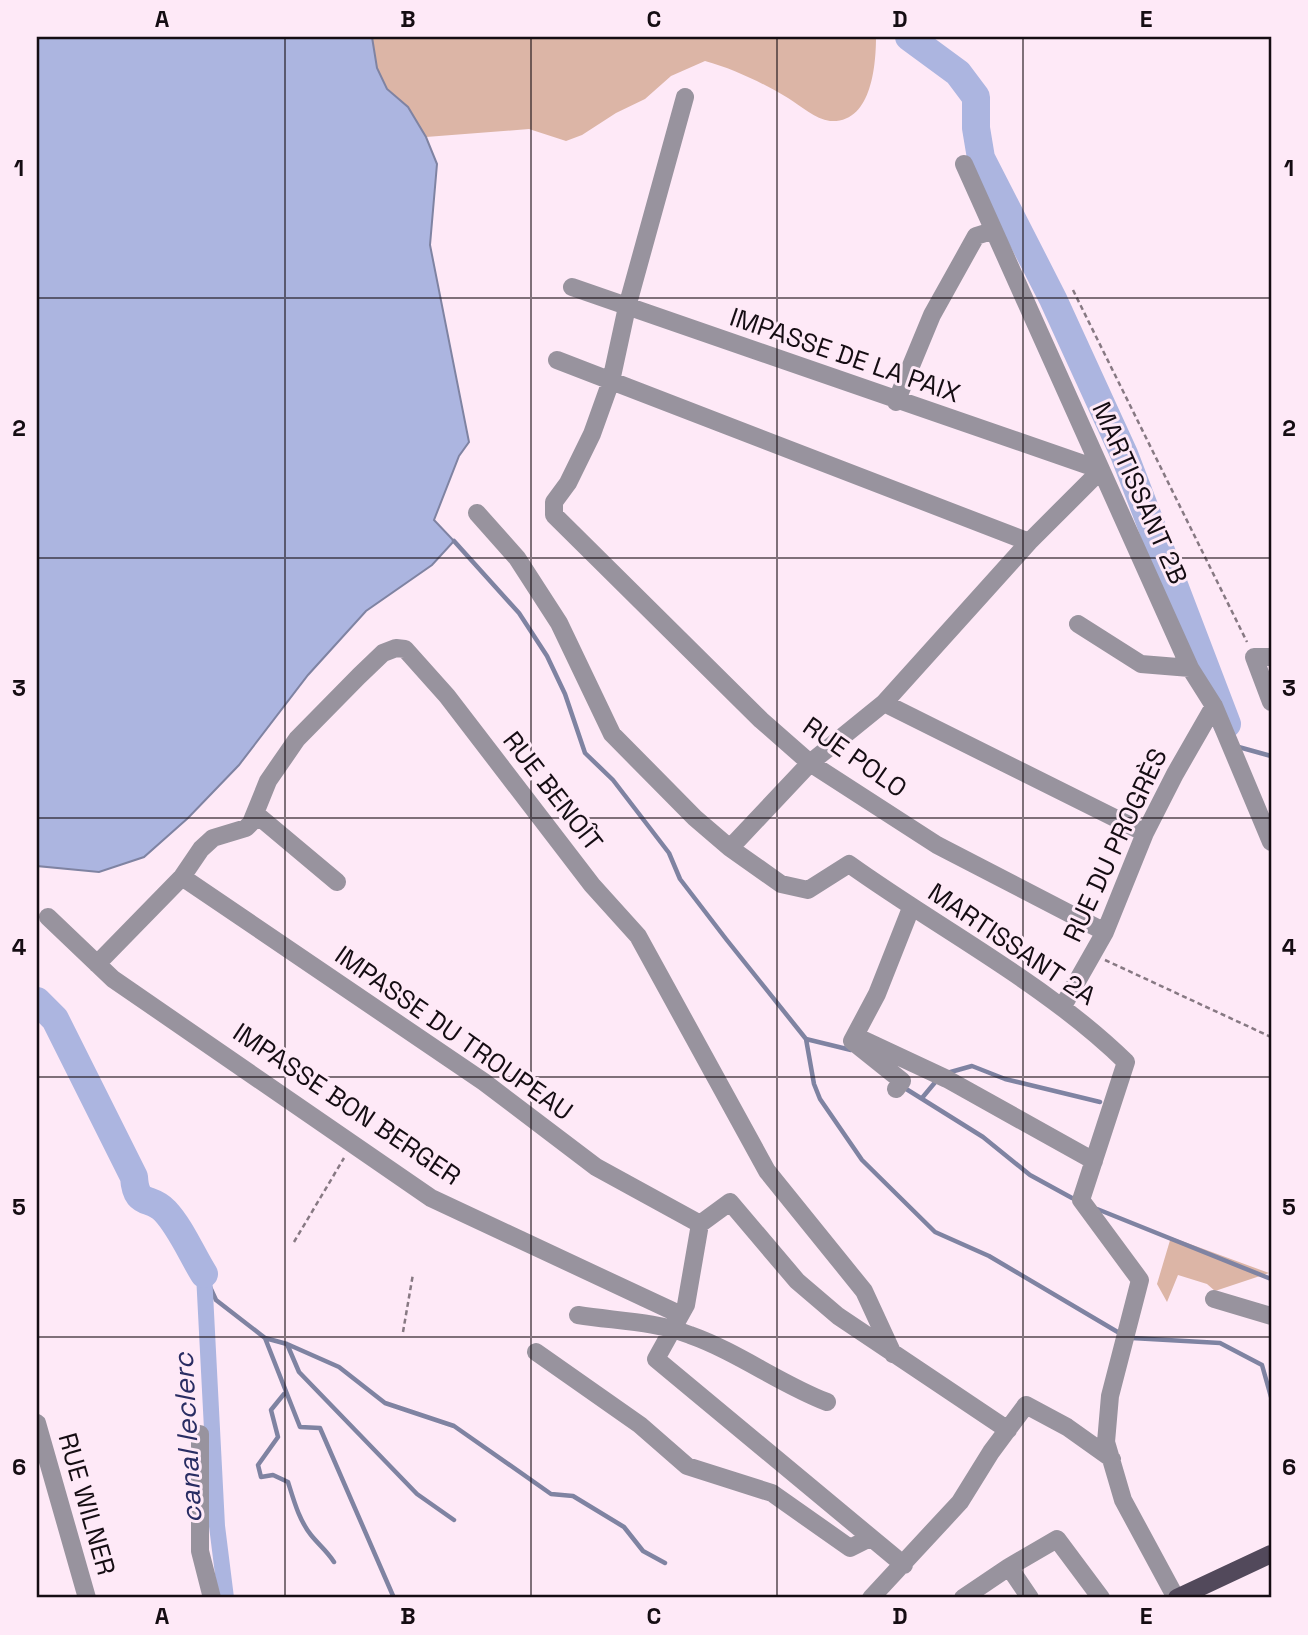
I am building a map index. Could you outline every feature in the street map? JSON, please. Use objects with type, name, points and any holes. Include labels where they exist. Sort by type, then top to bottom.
[{"type":"main road","points":[[1176,1598],[1271,1554]]},
{"type":"street","points":[[611,381],[627,307],[685,97]]},
{"type":"street","name":"MARTISSANT 2B","points":[[964,164],[1190,668],[1214,706],[1271,842]]},
{"type":"street","points":[[896,402],[932,315],[976,236],[992,231]]},
{"type":"street","name":"IMPASSE DE LA PAIX","points":[[572,287],[896,402],[1101,470]]},
{"type":"street","points":[[557,360],[1029,542]]},
{"type":"street","name":"RUE POLO","points":[[611,381],[592,434],[568,483],[554,502],[554,515],[761,720],[810,763],[937,845],[1105,932]]},
{"type":"street","points":[[730,848],[810,763],[884,702],[1029,542],[1101,470]]},
{"type":"street","name":"MARTISSANT 2A","points":[[477,513],[517,558],[559,623],[612,734],[695,818],[730,848],[781,884],[808,890],[849,864],[911,908],[1063,1006],[1089,1026],[1126,1062],[1081,1200],[1140,1280],[1110,1396],[1106,1442],[1123,1500],[1176,1598]]},
{"type":"street","points":[[1078,624],[1141,664],[1190,668]]},
{"type":"street","name":"RUE BENOÎT","points":[[257,815],[268,781],[297,739],[383,653],[396,648],[409,651],[592,885],[638,936],[767,1171],[864,1292],[893,1354]]},
{"type":"street","points":[[1263,657],[1271,702]]},
{"type":"street","points":[[884,702],[1145,834]]},
{"type":"street","name":"RUE DU PROGRÈS","points":[[1063,1006],[1105,932],[1145,834],[1214,706]]},
{"type":"street","points":[[97,964],[182,877],[201,849],[213,838],[246,828],[257,815],[337,881]]},
{"type":"street","name":"IMPASSE DU TROUPEAU","points":[[182,877],[484,1082],[596,1167],[700,1224]]},
{"type":"street","points":[[899,1085],[852,1041],[877,994],[911,908]]},
{"type":"street","name":"IMPASSE BON BERGER","points":[[48,917],[113,979],[431,1198],[677,1322]]},
{"type":"street","points":[[855,1036],[940,1076],[1094,1161]]},
{"type":"street","points":[[904,1565],[656,1359],[686,1305],[700,1224],[730,1202],[797,1281],[838,1316],[1008,1430]]},
{"type":"street","points":[[1214,1299],[1271,1316]]},
{"type":"street","points":[[578,1315],[677,1322],[692,1335],[827,1402]]},
{"type":"street","points":[[536,1352],[640,1425],[687,1466],[772,1493],[850,1548],[870,1538]]},
{"type":"street","points":[[871,1598],[960,1502],[1026,1405],[1067,1427],[1112,1459]]},
{"type":"street","name":"RUE WILNER","points":[[37,1423],[87,1598]]},
{"type":"street","points":[[200,1434],[200,1551],[212,1598]]},
{"type":"street","points":[[962,1598],[1057,1539],[1101,1598]]},
{"type":"street","points":[[1009,1567],[1030,1598]]},
{"type":"path","points":[[1073,290],[1263,657]]},
{"type":"path","points":[[1093,955],[1271,1037]]},
{"type":"path","points":[[294,1242],[354,1143]]},
{"type":"path","points":[[403,1332],[413,1274]]},
{"type":"shaded area","points":[[372,37],[876,37],[875,62],[869,90],[855,113],[844,119],[830,121],[819,118],[758,82],[705,61],[671,76],[645,99],[616,113],[582,135],[566,141],[529,129],[426,137],[408,107],[387,89],[377,68]]},
{"type":"shaded area","points":[[1171,1237],[1269,1273],[1215,1291],[1207,1284],[1178,1275],[1167,1302],[1157,1284]]},
{"type":"water","points":[[37,37],[372,37],[377,68],[387,89],[408,107],[426,137],[437,164],[430,245],[469,442],[459,456],[434,520],[454,541],[432,565],[366,611],[308,675],[239,765],[188,818],[144,857],[99,872],[37,866]]},
{"type":"waterway","points":[[909,37],[958,73],[976,97],[976,128],[981,158],[1053,299],[1124,454],[1227,724]]},
{"type":"waterway","points":[[454,541],[519,613],[547,656],[565,694],[585,753],[613,780],[669,853],[680,879],[726,939],[806,1039],[851,1050]]},
{"type":"waterway","points":[[1235,746],[1271,756]]},
{"type":"waterway","points":[[37,1001],[55,1019],[134,1177],[138,1193],[145,1200],[159,1206],[171,1218],[204,1274]]},
{"type":"waterway","points":[[806,1039],[814,1084],[820,1099],[862,1160],[935,1232],[989,1256],[1121,1334]]},
{"type":"waterway","points":[[947,1073],[972,1066],[1005,1079],[1100,1102]]},
{"type":"waterway","points":[[922,1098],[937,1080]]},
{"type":"waterway","points":[[903,1087],[983,1137],[1030,1175],[1072,1198]]},
{"type":"waterway","points":[[1097,1209],[1271,1279]]},
{"type":"waterway","points":[[204,1274],[216,1300],[265,1338],[287,1344],[299,1372],[417,1494],[454,1520]]},
{"type":"waterway","name":"canal leclerc","points":[[204,1274],[217,1526],[226,1598]]},
{"type":"waterway","points":[[265,1338],[300,1427],[320,1428],[394,1598]]},
{"type":"waterway","points":[[1132,1338],[1220,1343],[1262,1365],[1271,1397]]},
{"type":"waterway","points":[[287,1344],[339,1367],[385,1403],[454,1426],[551,1494],[573,1496],[624,1527],[643,1551],[665,1563]]},
{"type":"waterway","points":[[284,1394],[271,1410],[278,1437],[258,1465],[261,1477],[273,1475],[288,1482],[303,1523],[334,1562]]}]
